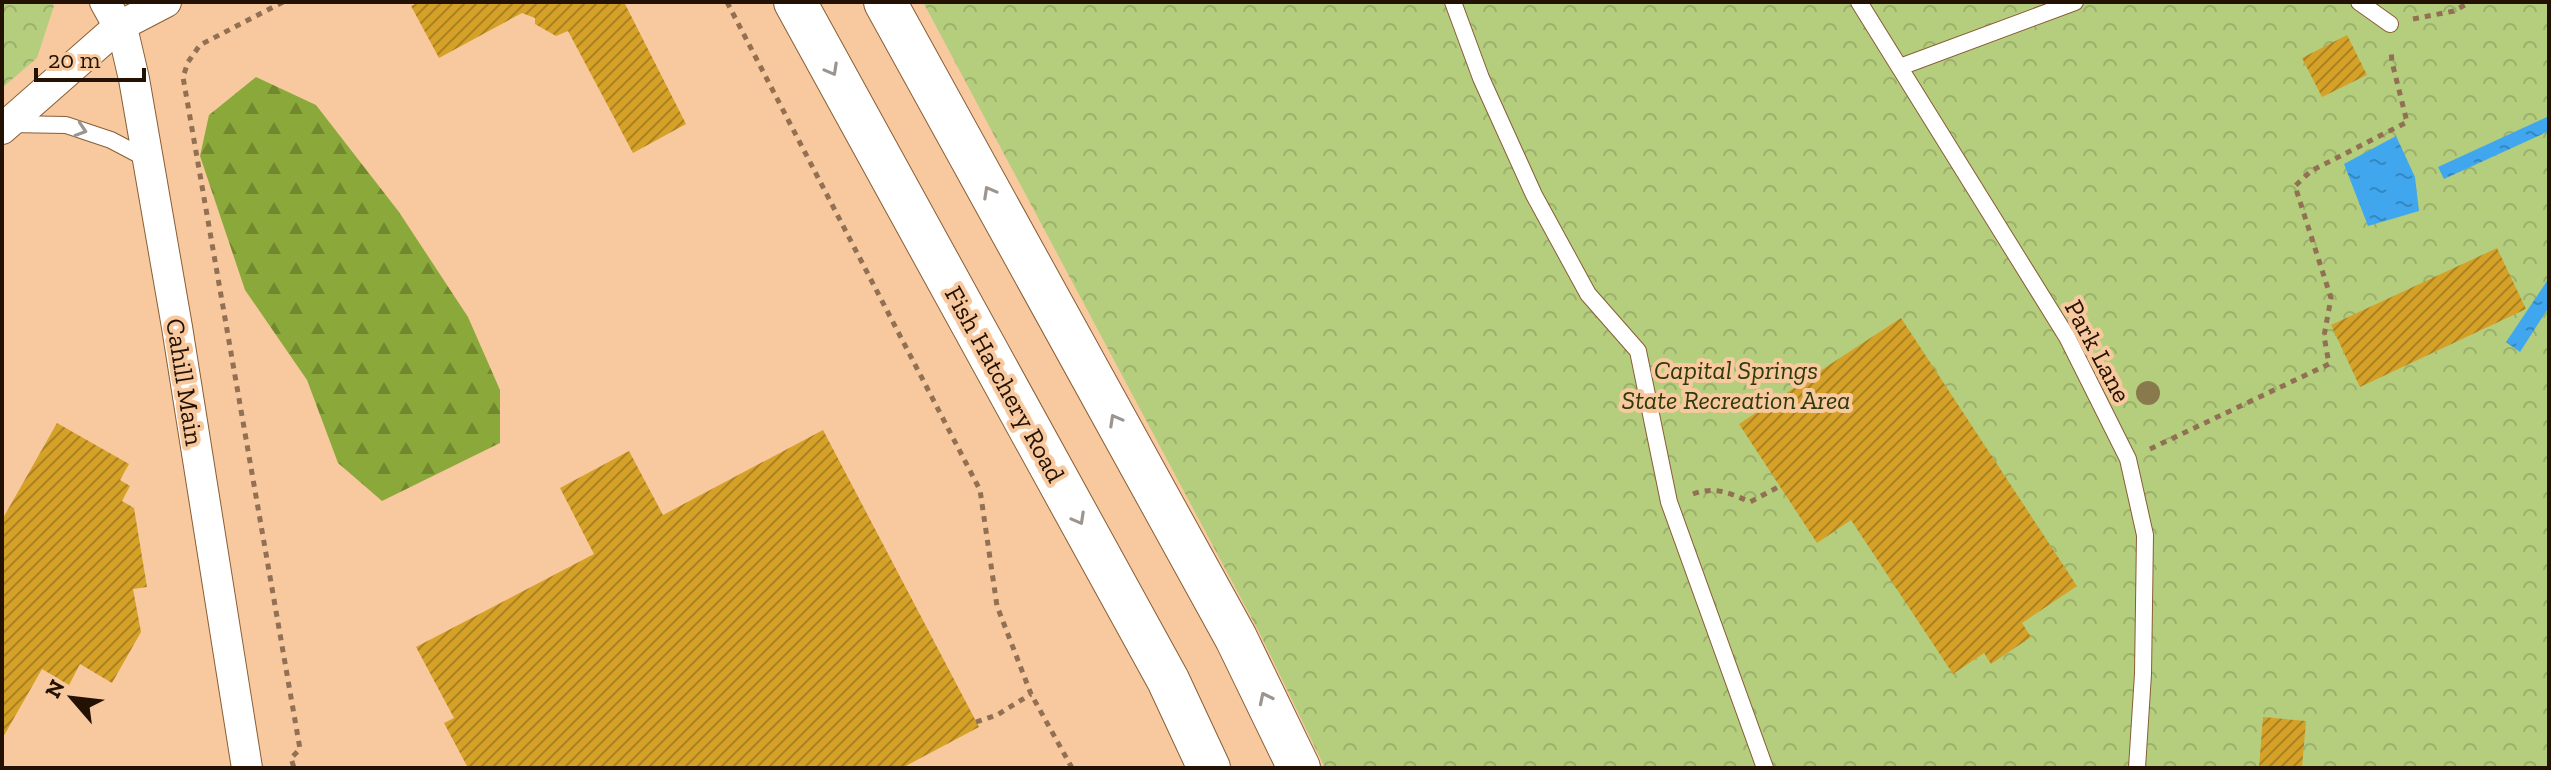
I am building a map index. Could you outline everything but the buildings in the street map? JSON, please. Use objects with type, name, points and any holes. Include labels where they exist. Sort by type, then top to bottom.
[{"type":"main road","name":"Fish Hatchery Road","points":[[795,2],[1168,680],[1209,768]]},
{"type":"main road","points":[[885,2],[1236,638],[1299,768]]},
{"type":"street","points":[[5,126],[111,14],[166,2]]},
{"type":"street","name":"Cahill Main","points":[[111,14],[124,36],[149,160],[247,768]]},
{"type":"lane","points":[[1453,2],[1481,78],[1534,195],[1588,294],[1638,351],[1669,502],[1765,768]]},
{"type":"lane","name":"Park Lane","points":[[1859,2],[2067,337],[2128,459],[2145,535],[2143,674],[2137,768]]},
{"type":"lane","points":[[1900,67],[2075,2]]},
{"type":"lane","points":[[2359,2],[2390,24]]},
{"type":"lane","points":[[5,126],[66,125],[111,140],[149,160]]},
{"type":"path","points":[[283,2],[200,45],[188,62],[183,77],[300,749],[291,758],[294,768]]},
{"type":"path","points":[[727,2],[980,490],[997,606],[1031,694],[1072,768]]},
{"type":"path","points":[[2128,459],[2329,364],[2324,336],[2331,298],[2295,186],[2311,171],[2407,122],[2392,62],[2390,24],[2454,11],[2470,2]]},
{"type":"path","points":[[1669,502],[1705,489],[1724,491],[1750,502],[1780,486]]},
{"type":"path","points":[[976,722],[997,715],[1031,694]]},
{"type":"green space","points":[[2,2],[52,2],[54,6],[37,58],[2,88]]},
{"type":"green space","name":"Capital Springs State Recreation Area","points":[[923,2],[2549,2],[2549,768],[1325,768],[1260,634]]},
{"type":"green space","points":[[256,77],[316,105],[399,212],[468,317],[500,390],[500,443],[382,501],[338,463],[307,380],[245,290],[200,156],[209,115]]},
{"type":"water","points":[[2549,116],[2549,131],[2444,179],[2438,167]]},
{"type":"water","points":[[2396,136],[2415,177],[2419,211],[2368,226],[2344,164]]},
{"type":"water","points":[[2549,278],[2549,307],[2520,352],[2506,342]]}]
